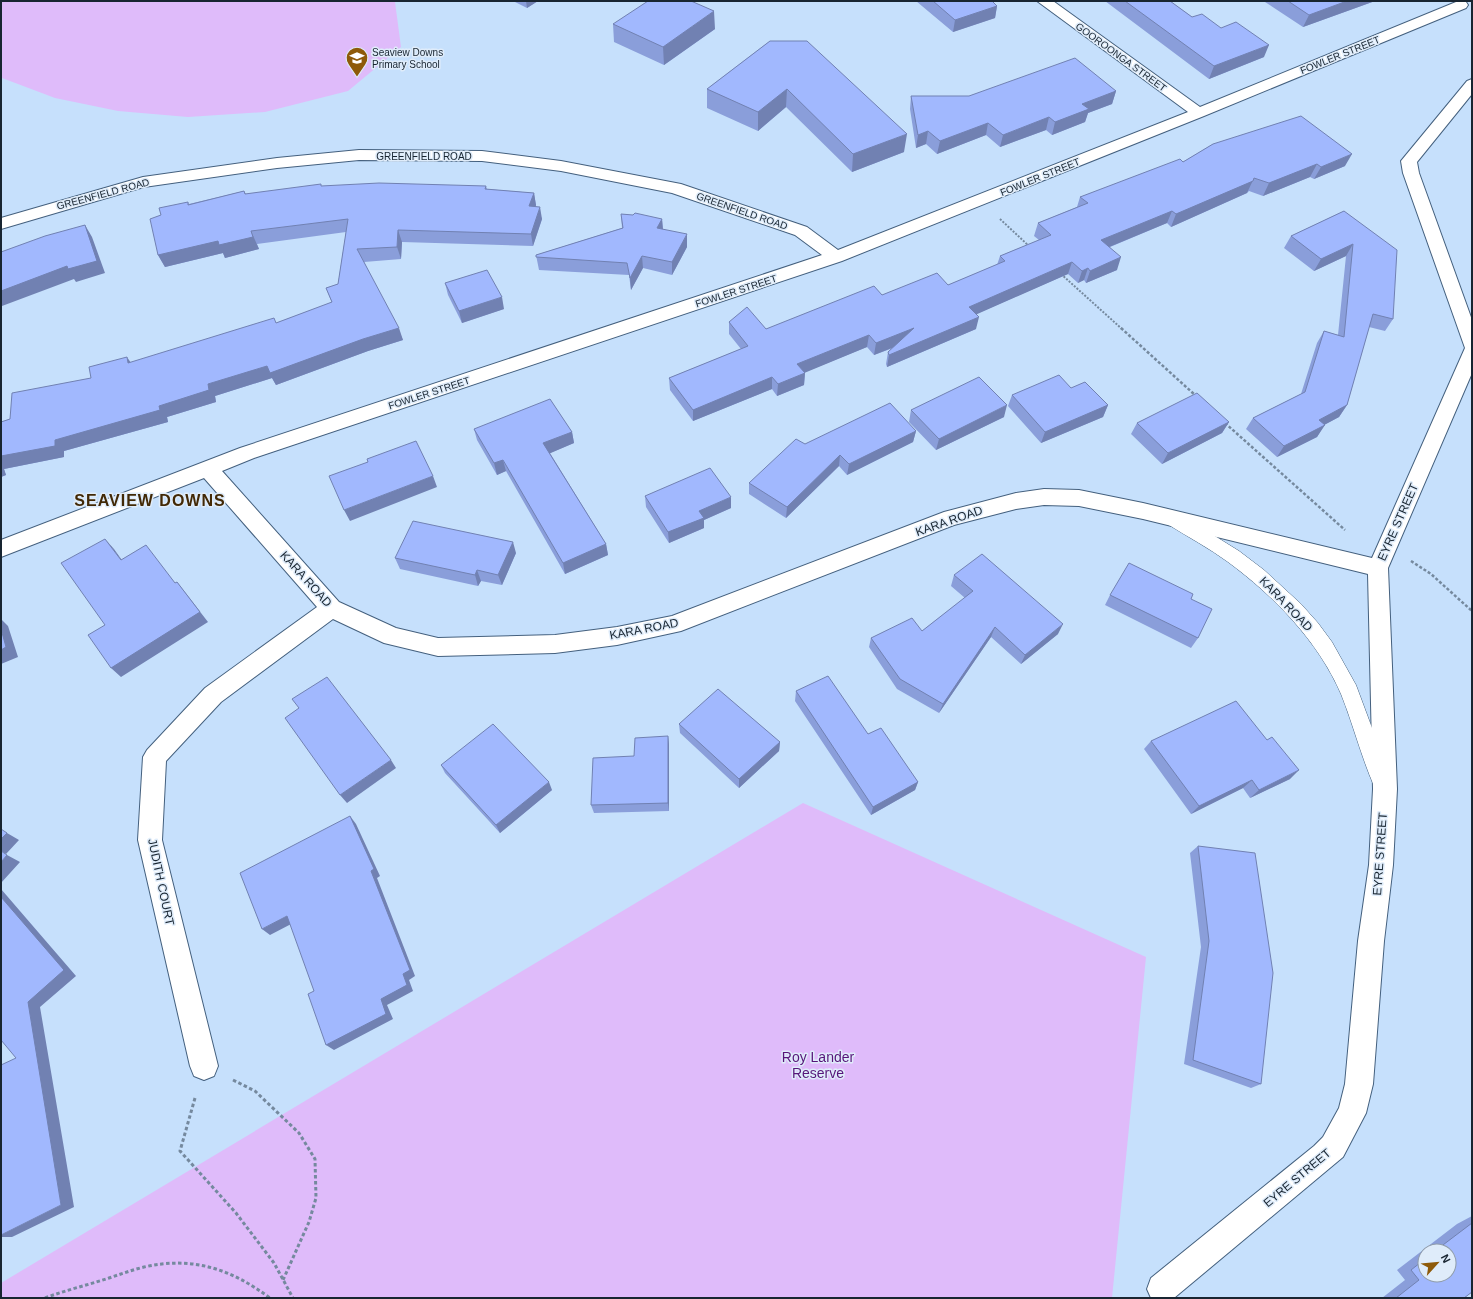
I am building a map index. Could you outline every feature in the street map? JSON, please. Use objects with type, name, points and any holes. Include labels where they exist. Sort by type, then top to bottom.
[{"type":"street","name":"GOOROONGA STREET","points":[[1044,1],[1199,113]]},
{"type":"street","name":"FOWLER STREET","points":[[1,549],[247,453],[836,257],[1467,6]]},
{"type":"street","points":[[1472,84],[1409,161],[1411,173],[1472,345]]},
{"type":"street","name":"GREENFIELD ROAD","points":[[1,224],[143,182],[277,163],[359,155],[482,156],[561,166],[675,188],[801,231],[836,257]]},
{"type":"street","name":"EYRE STREET","points":[[1162,1289],[1324,1156],[1333,1147],[1352,1113],[1359,1084],[1371,941],[1381,865],[1385,790],[1382,558],[1472,352]]},
{"type":"street","name":"KARA ROAD","points":[[208,469],[331,608],[392,636],[438,647],[555,644],[617,636],[674,625],[951,518],[1016,502],[1044,497],[1079,498],[1143,511],[1175,520],[1382,558]]},
{"type":"street","name":"JUDITH COURT","points":[[204,1066],[150,840],[155,757],[213,695],[331,608]]},
{"type":"lane","name":"KARA ROAD","points":[[1175,520],[1233,556],[1258,575],[1294,609],[1311,629],[1333,661],[1349,691],[1385,790]]},
{"type":"path","points":[[980,201],[1033,249]]},
{"type":"path","points":[[1057,271],[1199,399]]},
{"type":"path","points":[[1222,420],[1350,534],[1382,558],[1411,560],[1431,574],[1472,611]]},
{"type":"path","points":[[283,1280],[309,1222],[316,1198],[315,1159],[299,1133],[255,1091],[204,1066],[180,1151],[236,1212],[274,1263],[283,1280],[293,1298]]},
{"type":"path","points":[[45,1298],[145,1266],[171,1262],[205,1264],[231,1273],[255,1286],[270,1298]]},
{"type":"green space","points":[[4,1],[393,1],[395,2],[401,47],[348,91],[265,112],[188,117],[118,111],[55,98],[2,78],[1,3]]},
{"type":"green space","name":"Roy Lander Reserve","points":[[803,803],[1146,957],[1112,1298],[1,1298],[1,1283]]},
{"type":"building","points":[[648,1],[691,1],[714,11],[663,47],[613,24]]},
{"type":"building","points":[[933,1],[992,1],[997,6],[955,20]]},
{"type":"building","points":[[1125,1],[1170,1],[1192,17],[1202,14],[1221,28],[1236,22],[1269,45],[1214,66]]},
{"type":"building","points":[[1288,1],[1347,1],[1309,15]]},
{"type":"building","points":[[770,41],[807,41],[907,134],[853,154],[787,89],[758,112],[707,89]]},
{"type":"building","points":[[1075,58],[1116,91],[1082,104],[1089,109],[1055,122],[1049,117],[1003,135],[988,123],[940,141],[928,131],[918,135],[911,96],[969,96]]},
{"type":"building","points":[[1301,116],[1352,154],[1321,167],[1317,164],[1269,183],[1254,178],[1253,181],[1176,214],[1172,211],[1101,240],[1121,257],[1090,271],[1088,268],[1082,271],[1072,262],[969,307],[979,317],[889,355],[888,352],[914,328],[876,343],[869,335],[797,364],[805,373],[778,384],[772,377],[693,410],[669,378],[748,346],[729,322],[747,307],[766,329],[874,286],[882,295],[937,273],[948,285],[1005,261],[1000,256],[1051,235],[1038,223],[1088,203],[1080,197],[1180,159],[1183,162],[1213,144]]},
{"type":"building","points":[[379,183],[486,186],[485,189],[534,193],[529,206],[540,207],[531,234],[398,230],[397,247],[357,249],[399,328],[363,339],[270,373],[267,366],[208,384],[209,390],[159,406],[160,410],[55,440],[55,446],[1,456],[1,422],[10,419],[12,393],[91,378],[89,367],[127,357],[128,363],[274,318],[276,323],[332,302],[326,288],[338,284],[348,219],[251,231],[253,237],[219,245],[218,241],[158,255],[150,219],[161,215],[159,208],[188,202],[188,205],[244,191],[245,194],[321,184],[321,186]]},
{"type":"building","points":[[1344,211],[1397,250],[1393,319],[1373,314],[1347,405],[1319,420],[1325,425],[1284,446],[1253,418],[1305,392],[1324,331],[1344,337],[1353,244],[1321,259],[1291,236]]},
{"type":"building","points":[[635,213],[662,219],[657,228],[687,234],[672,262],[642,256],[630,278],[627,263],[536,257],[536,255],[623,228],[621,214],[633,215]]},
{"type":"building","points":[[85,225],[97,261],[68,269],[67,266],[1,291],[1,252],[45,236]]},
{"type":"building","points":[[487,270],[502,297],[459,311],[445,283]]},
{"type":"building","points":[[1059,375],[1071,388],[1085,382],[1108,405],[1045,432],[1012,395]]},
{"type":"building","points":[[979,377],[1007,405],[939,439],[911,410]]},
{"type":"building","points":[[1197,393],[1229,422],[1168,453],[1137,423]]},
{"type":"building","points":[[550,399],[572,432],[543,443],[606,544],[563,563],[503,460],[494,463],[474,429]]},
{"type":"building","points":[[890,403],[916,431],[849,464],[840,455],[787,507],[749,483],[796,439],[805,444]]},
{"type":"building","points":[[416,441],[433,476],[344,510],[329,476],[368,462],[367,459]]},
{"type":"building","points":[[710,468],[731,497],[699,511],[704,518],[668,532],[645,496]]},
{"type":"building","points":[[413,521],[513,542],[498,575],[477,570],[475,575],[395,558]]},
{"type":"building","points":[[105,539],[121,560],[146,545],[175,583],[177,582],[200,612],[111,668],[88,635],[105,625],[61,563]]},
{"type":"building","points":[[982,554],[1063,624],[1025,655],[995,627],[943,704],[900,679],[871,638],[912,618],[922,631],[973,591],[954,575]]},
{"type":"building","points":[[1129,563],[1193,594],[1191,599],[1212,609],[1198,638],[1110,595]]},
{"type":"building","points":[[1,629],[6,647],[1,650]]},
{"type":"building","points":[[828,676],[868,734],[881,728],[918,782],[873,807],[796,691]]},
{"type":"building","points":[[327,677],[391,760],[340,795],[285,718],[299,708],[292,699]]},
{"type":"building","points":[[718,689],[780,742],[739,779],[679,724]]},
{"type":"building","points":[[1236,701],[1267,740],[1272,737],[1299,770],[1259,790],[1252,780],[1199,806],[1151,741]]},
{"type":"building","points":[[493,724],[549,782],[496,825],[441,765]]},
{"type":"building","points":[[668,736],[668,803],[591,805],[593,758],[634,756],[635,738]]},
{"type":"building","points":[[350,816],[374,869],[371,871],[410,970],[403,974],[407,985],[381,999],[386,1014],[326,1045],[308,994],[314,991],[287,916],[262,929],[240,873]]},
{"type":"building","points":[[1,829],[7,833],[1,839]]},
{"type":"building","points":[[1198,846],[1255,853],[1273,973],[1261,1084],[1193,1060],[1209,941]]},
{"type":"building","points":[[1,851],[7,855],[1,862]]},
{"type":"building","points":[[1,897],[64,970],[28,1002],[61,1205],[1,1235],[1,1065],[16,1058],[1,1040]]},
{"type":"building","points":[[1472,1223],[1472,1292],[1464,1298],[1396,1298],[1417,1282],[1417,1283],[1457,1283],[1457,1243],[1446,1243]]},
{"type":"building","points":[[1417,1265],[1417,1278],[1411,1270]]},
{"type":"place","name":"Seaview Downs Primary School","points":[[357,78]]},
{"type":"district","name":"SEAVIEW DOWNS","points":[[150,500]]}]
